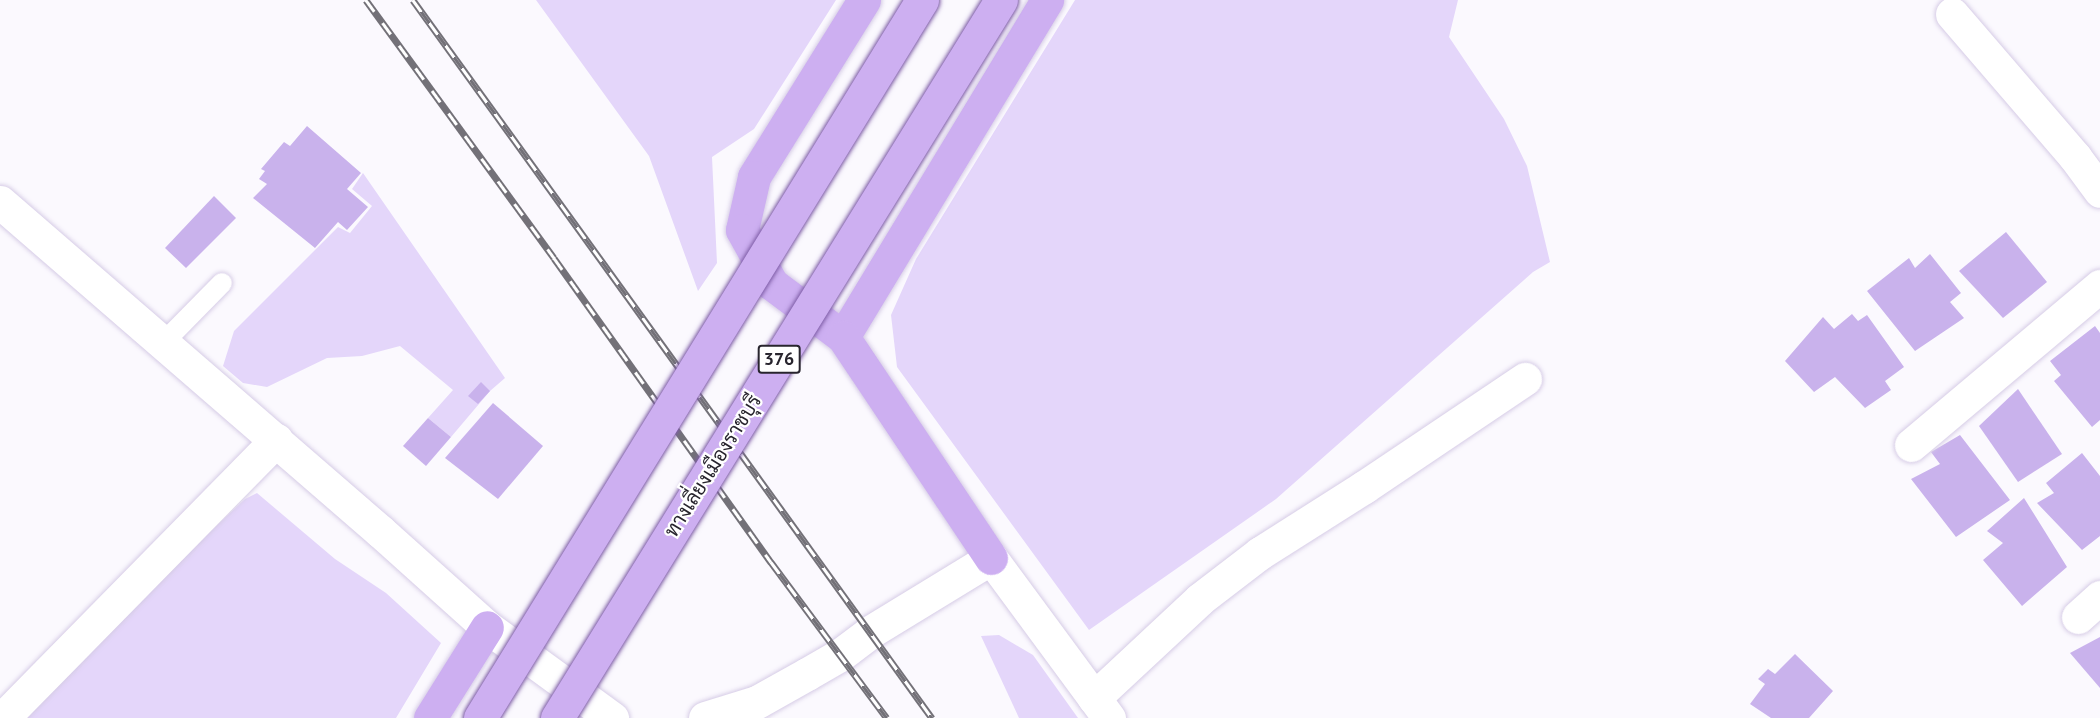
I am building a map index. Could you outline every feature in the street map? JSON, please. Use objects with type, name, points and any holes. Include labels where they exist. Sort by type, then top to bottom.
[{"type":"main road","points":[[864,0],[754,177],[742,230],[772,284],[843,336],[990,558]]},
{"type":"main road","points":[[480,718],[922,0]]},
{"type":"main road","name":"ทางเลี่ยงเมืองราชบุรี","points":[[557,718],[1001,0]]},
{"type":"main road","points":[[843,336],[1047,0]]},
{"type":"main road","points":[[430,718],[487,627]]},
{"type":"street","points":[[1952,14],[2075,157],[2100,191]]},
{"type":"street","points":[[0,202],[276,440],[487,627],[612,718]]},
{"type":"street","points":[[1911,445],[2100,286]]},
{"type":"street","points":[[705,718],[757,702],[807,674],[990,558],[1101,708],[1200,599],[1260,553],[1364,488],[1525,379]]},
{"type":"street","points":[[3,718],[276,440]]},
{"type":"lane","points":[[163,343],[222,284]]},
{"type":"shaded area","points":[[536,0],[836,0],[754,129],[712,157],[717,263],[698,291],[649,156]]},
{"type":"shaded area","points":[[1075,0],[1458,0],[1449,37],[1504,119],[1527,166],[1550,262],[1533,272],[1276,499],[1089,630],[897,367],[891,315],[916,259]]},
{"type":"shaded area","points":[[363,173],[505,378],[490,391],[451,437],[428,418],[453,390],[400,346],[362,356],[327,358],[267,387],[243,383],[223,366],[234,331],[338,227],[350,233],[372,206],[352,189]]},
{"type":"shaded area","points":[[257,493],[335,559],[386,593],[441,643],[396,718],[12,718],[245,499]]},
{"type":"shaded area","points":[[999,635],[1033,655],[1078,718],[1019,718],[981,636]]},
{"type":"building","points":[[307,126],[361,173],[347,189],[368,207],[347,230],[338,222],[315,248],[253,198],[267,184],[259,179],[265,171],[261,169],[284,142],[290,146]]},
{"type":"building","points":[[214,196],[236,218],[186,268],[165,248]]},
{"type":"building","points":[[2006,232],[2047,282],[2003,318],[1959,271]]},
{"type":"building","points":[[1930,254],[1961,293],[1950,302],[1964,318],[1915,351],[1867,291],[1909,258],[1915,268]]},
{"type":"building","points":[[1852,314],[1858,321],[1867,315],[1904,367],[1885,381],[1891,390],[1865,408],[1835,377],[1814,392],[1785,361],[1823,317],[1834,329]]},
{"type":"building","points":[[2095,326],[2100,333],[2100,420],[2092,427],[2054,381],[2061,375],[2050,361]]},
{"type":"building","points":[[481,382],[490,391],[478,404],[468,396]]},
{"type":"building","points":[[2018,389],[2062,454],[2018,482],[1979,426]]},
{"type":"building","points":[[493,403],[543,446],[498,499],[445,458]]},
{"type":"building","points":[[428,418],[451,437],[426,466],[403,446]]},
{"type":"building","points":[[1960,435],[2010,500],[1956,537],[1911,479],[1940,464],[1931,452]]},
{"type":"building","points":[[2082,453],[2100,476],[2100,536],[2082,550],[2037,503],[2054,493],[2046,483]]},
{"type":"building","points":[[2024,498],[2067,567],[2022,606],[1983,560],[2003,543],[1987,531]]},
{"type":"building","points":[[2100,637],[2100,688],[2070,653]]},
{"type":"building","points":[[1795,654],[1833,691],[1809,718],[1771,718],[1750,704],[1765,684],[1758,679],[1768,669],[1775,674]]},
{"type":"railway","points":[[366,0],[771,562],[887,718]]},
{"type":"railway","points":[[413,0],[932,718]]}]
